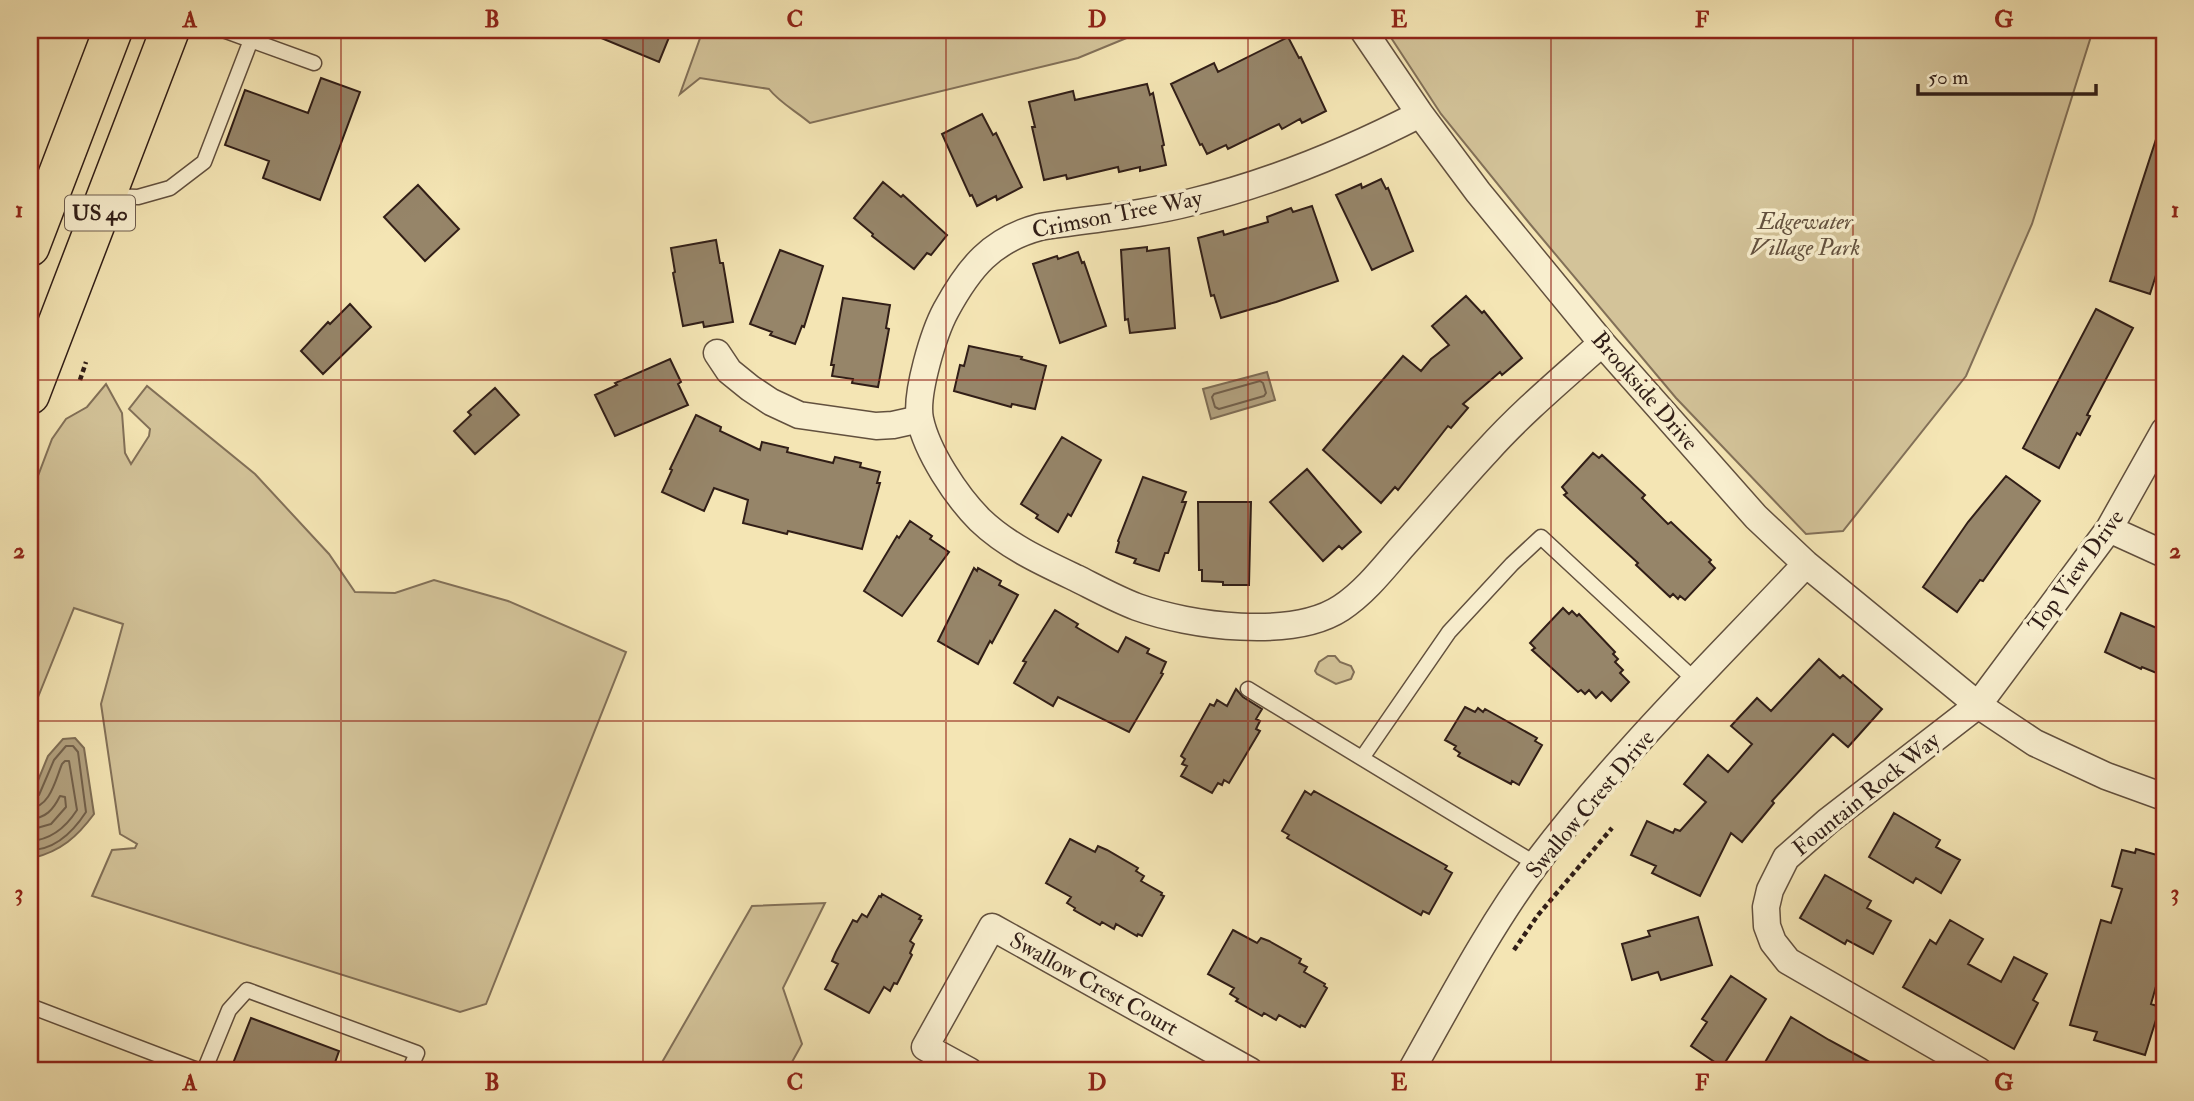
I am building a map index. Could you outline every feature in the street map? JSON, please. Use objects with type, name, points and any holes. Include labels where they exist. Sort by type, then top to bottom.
[{"type":"highway","name":"US 40","points":[[30,247],[47,187],[113,30]]},
{"type":"highway","name":"US 40","points":[[30,395],[170,30]]},
{"type":"street","name":"Brookside Drive","points":[[1363,30],[1420,114],[1478,191],[1602,343],[1756,517],[1806,564],[1978,705],[2035,743],[2106,776],[2164,797]]},
{"type":"street","name":"Crimson Tree Way","points":[[1420,114],[1365,142],[1258,182],[1192,202],[1040,227],[1017,233],[992,249],[969,272],[938,326],[918,404],[920,419],[934,456],[967,504],[981,520],[1014,547],[1138,607],[1240,628],[1301,624],[1340,608],[1376,576],[1487,450],[1524,412],[1602,343]]},
{"type":"street","points":[[718,353],[729,371],[750,388],[771,402],[799,415],[876,426],[920,419]]},
{"type":"street","name":"Top View Drive","points":[[1978,705],[2109,529],[2164,431]]},
{"type":"street","points":[[2109,529],[2164,554]]},
{"type":"street","name":"Swallow Crest Drive","points":[[1411,1071],[1485,941],[1536,864],[1583,805],[1806,564]]},
{"type":"street","name":"Fountain Rock Way","points":[[1978,705],[1828,821],[1786,858],[1770,890],[1766,907],[1767,926],[1773,942],[1788,961],[1979,1071]]},
{"type":"street","name":"Swallow Crest Court","points":[[969,1071],[925,1046],[992,927],[1251,1071]]},
{"type":"lane","points":[[223,30],[314,63]]},
{"type":"lane","points":[[107,195],[138,197],[170,188],[204,162],[251,40]]},
{"type":"lane","points":[[1362,758],[1449,632],[1511,564],[1541,537],[1696,681]]},
{"type":"lane","points":[[1248,689],[1284,708],[1536,864]]},
{"type":"lane","points":[[30,1006],[202,1071],[229,1010],[235,1000],[247,990],[417,1053],[410,1071]]},
{"type":"path","points":[[80,380],[86,362]]},
{"type":"path","points":[[1514,950],[1558,890],[1612,828]]},
{"type":"green space","points":[[703,30],[1146,30],[1078,58],[810,123],[769,89],[700,78],[680,94]]},
{"type":"green space","name":"Edgewater Village Park","points":[[1386,30],[2093,30],[2032,224],[1966,376],[1843,531],[1806,534],[1676,398],[1530,224],[1441,114]]},
{"type":"green space","points":[[106,384],[122,413],[125,453],[131,464],[149,436],[150,429],[129,409],[147,386],[255,474],[329,554],[355,592],[395,593],[434,580],[508,601],[626,652],[486,1004],[460,1012],[92,896],[112,850],[135,848],[137,844],[120,834],[101,704],[123,624],[74,608],[30,717],[30,497],[52,439],[66,419],[87,407]]},
{"type":"green space","points":[[1328,656],[1335,656],[1340,662],[1351,666],[1354,672],[1351,679],[1336,684],[1317,674],[1315,671],[1319,662]]},
{"type":"green space","points":[[825,903],[783,988],[802,1044],[787,1071],[657,1071],[752,906]]},
{"type":"water","points":[[1267,372],[1275,400],[1211,419],[1203,389]]},
{"type":"water","points":[[75,738],[84,748],[94,814],[68,842],[33,858],[30,854],[30,800],[48,756],[63,739]]},
{"type":"building","points":[[582,30],[672,30],[659,62]]},
{"type":"building","points":[[1288,37],[1299,58],[1301,57],[1326,111],[1302,123],[1300,119],[1282,129],[1279,124],[1228,149],[1226,145],[1207,154],[1202,144],[1200,145],[1171,84],[1214,63],[1218,72]]},
{"type":"building","points":[[321,78],[360,92],[320,200],[263,178],[269,161],[225,145],[245,90],[308,113]]},
{"type":"building","points":[[1147,84],[1150,95],[1153,93],[1166,165],[1140,171],[1140,167],[1119,172],[1118,167],[1067,179],[1066,175],[1044,180],[1029,102],[1073,91],[1075,100]]},
{"type":"building","points":[[982,114],[993,135],[996,133],[1022,187],[997,200],[996,196],[977,206],[942,134]]},
{"type":"building","points":[[2160,127],[2164,128],[2164,250],[2150,294],[2110,281]]},
{"type":"building","points":[[1381,179],[1386,189],[1388,188],[1413,251],[1372,270],[1336,195],[1361,184],[1362,188]]},
{"type":"building","points":[[883,182],[901,197],[903,195],[947,235],[931,255],[927,253],[914,269],[854,218]]},
{"type":"building","points":[[418,185],[459,229],[425,261],[384,217]]},
{"type":"building","points":[[1312,206],[1338,281],[1221,318],[1214,295],[1211,296],[1198,238],[1223,231],[1224,235],[1268,222],[1267,217],[1291,208],[1293,212]]},
{"type":"building","points":[[716,240],[720,263],[723,263],[733,322],[704,327],[703,322],[683,326],[671,248]]},
{"type":"building","points":[[1147,247],[1147,251],[1169,248],[1175,328],[1130,333],[1128,319],[1125,320],[1121,250]]},
{"type":"building","points":[[780,250],[823,266],[804,327],[802,326],[795,344],[750,324]]},
{"type":"building","points":[[1078,252],[1106,326],[1060,343],[1033,264]]},
{"type":"building","points":[[1466,296],[1482,313],[1484,311],[1522,358],[1502,375],[1500,372],[1463,404],[1468,408],[1451,428],[1448,426],[1398,490],[1395,487],[1381,503],[1323,450],[1403,356],[1421,371],[1449,345],[1432,326]]},
{"type":"building","points":[[843,298],[890,305],[886,328],[889,329],[878,387],[852,383],[853,379],[832,376],[834,365],[831,365]]},
{"type":"building","points":[[350,304],[371,327],[323,374],[301,351],[328,322],[330,324]]},
{"type":"building","points":[[2096,309],[2133,328],[2087,415],[2090,416],[2080,435],[2077,433],[2059,468],[2023,448]]},
{"type":"building","points":[[969,346],[1022,357],[1021,359],[1046,366],[1035,409],[1012,404],[1011,407],[954,391],[960,365],[964,366]]},
{"type":"building","points":[[670,359],[688,405],[615,436],[595,395],[617,385],[615,383]]},
{"type":"building","points":[[495,388],[519,415],[475,454],[454,431],[471,415],[468,412]]},
{"type":"building","points":[[696,415],[721,427],[720,431],[760,450],[762,442],[788,448],[787,452],[833,463],[835,457],[861,463],[860,467],[880,472],[877,483],[880,483],[862,549],[743,523],[748,500],[714,488],[704,511],[662,492]]},
{"type":"building","points":[[1062,437],[1101,460],[1071,516],[1068,514],[1058,532],[1036,518],[1038,515],[1021,504]]},
{"type":"building","points":[[1593,453],[1599,458],[1602,455],[1645,495],[1642,498],[1668,524],[1671,522],[1711,560],[1709,562],[1715,568],[1685,600],[1680,596],[1678,599],[1673,594],[1670,597],[1636,565],[1638,563],[1564,495],[1567,493],[1562,487]]},
{"type":"building","points":[[1307,469],[1361,532],[1342,549],[1339,546],[1323,561],[1270,502]]},
{"type":"building","points":[[2006,476],[2040,501],[1983,581],[1980,580],[1957,612],[1923,587],[1968,522]]},
{"type":"building","points":[[1143,477],[1186,492],[1182,502],[1186,502],[1159,571],[1134,563],[1136,559],[1116,552]]},
{"type":"building","points":[[1198,502],[1251,502],[1249,585],[1223,585],[1223,582],[1202,581],[1202,570],[1199,570]]},
{"type":"building","points":[[910,521],[949,552],[902,616],[864,591],[897,536],[899,538]]},
{"type":"building","points":[[974,568],[1001,581],[999,585],[1018,595],[978,664],[938,641]]},
{"type":"building","points":[[1563,608],[1569,614],[1572,611],[1577,616],[1579,614],[1615,652],[1613,654],[1618,659],[1615,662],[1623,670],[1620,673],[1629,682],[1611,701],[1602,692],[1596,698],[1589,690],[1585,694],[1581,690],[1578,692],[1532,650],[1535,648],[1530,643]]},
{"type":"building","points":[[1055,610],[1078,624],[1076,627],[1118,652],[1126,637],[1149,649],[1147,653],[1166,662],[1161,673],[1163,674],[1129,732],[1058,697],[1053,706],[1014,683],[1026,662],[1023,661]]},
{"type":"building","points":[[2121,613],[2164,631],[2164,676],[2142,667],[2141,669],[2105,652]]},
{"type":"building","points":[[1819,659],[1840,678],[1843,675],[1882,709],[1848,747],[1833,734],[1772,801],[1774,803],[1742,842],[1731,833],[1700,896],[1652,873],[1656,866],[1631,855],[1647,821],[1673,833],[1675,829],[1680,831],[1706,802],[1684,784],[1708,755],[1728,772],[1752,744],[1731,726],[1757,698],[1771,711]]},
{"type":"building","points":[[1236,689],[1262,709],[1256,719],[1260,721],[1256,729],[1260,731],[1229,783],[1224,780],[1222,785],[1218,783],[1212,793],[1181,776],[1187,766],[1182,764],[1185,759],[1181,756],[1210,704],[1214,706],[1217,700],[1227,706]]},
{"type":"building","points":[[1465,707],[1475,712],[1478,708],[1483,712],[1485,709],[1537,738],[1535,741],[1542,745],[1519,785],[1512,781],[1511,784],[1458,756],[1460,753],[1454,749],[1456,746],[1445,740]]},
{"type":"building","points":[[1305,791],[1311,795],[1314,791],[1447,866],[1445,869],[1452,873],[1429,914],[1423,911],[1421,915],[1287,838],[1289,835],[1282,831]]},
{"type":"building","points":[[1894,813],[1940,840],[1936,847],[1960,860],[1941,893],[1916,878],[1913,883],[1869,857]]},
{"type":"building","points":[[1070,839],[1095,852],[1098,846],[1138,868],[1136,871],[1144,876],[1141,881],[1162,893],[1164,896],[1142,936],[1116,924],[1114,929],[1102,922],[1100,925],[1074,910],[1075,908],[1067,903],[1071,897],[1046,883]]},
{"type":"building","points":[[2136,849],[2164,857],[2164,958],[2151,1004],[2160,1007],[2145,1055],[2094,1040],[2097,1032],[2070,1025],[2101,920],[2111,923],[2122,889],[2112,886],[2122,850],[2135,853]]},
{"type":"building","points":[[1825,875],[1871,901],[1867,908],[1891,921],[1873,954],[1847,940],[1845,944],[1800,918]]},
{"type":"building","points":[[882,894],[921,916],[919,919],[922,920],[910,941],[914,944],[910,953],[912,955],[897,984],[894,983],[890,991],[884,987],[869,1013],[825,989],[838,964],[832,961],[853,920],[857,922],[862,914],[867,917]]},
{"type":"building","points":[[1698,917],[1712,965],[1661,980],[1658,972],[1632,980],[1622,944],[1650,936],[1648,931]]},
{"type":"building","points":[[1950,920],[1983,939],[1968,964],[2001,982],[2014,957],[2047,974],[2033,1000],[2038,1003],[2014,1049],[1903,987],[1930,940],[1936,944]]},
{"type":"building","points":[[1233,930],[1257,943],[1261,938],[1269,941],[1301,959],[1299,963],[1307,967],[1304,972],[1325,984],[1327,988],[1305,1027],[1279,1015],[1276,1020],[1264,1013],[1262,1016],[1236,1001],[1238,999],[1230,994],[1234,988],[1208,974]]},
{"type":"building","points":[[1731,976],[1766,999],[1722,1067],[1691,1046],[1707,1022],[1702,1019]]},
{"type":"building","points":[[1791,1017],[1829,1040],[1886,1071],[1760,1071]]},
{"type":"building","points":[[251,1018],[339,1051],[332,1071],[230,1071]]}]
